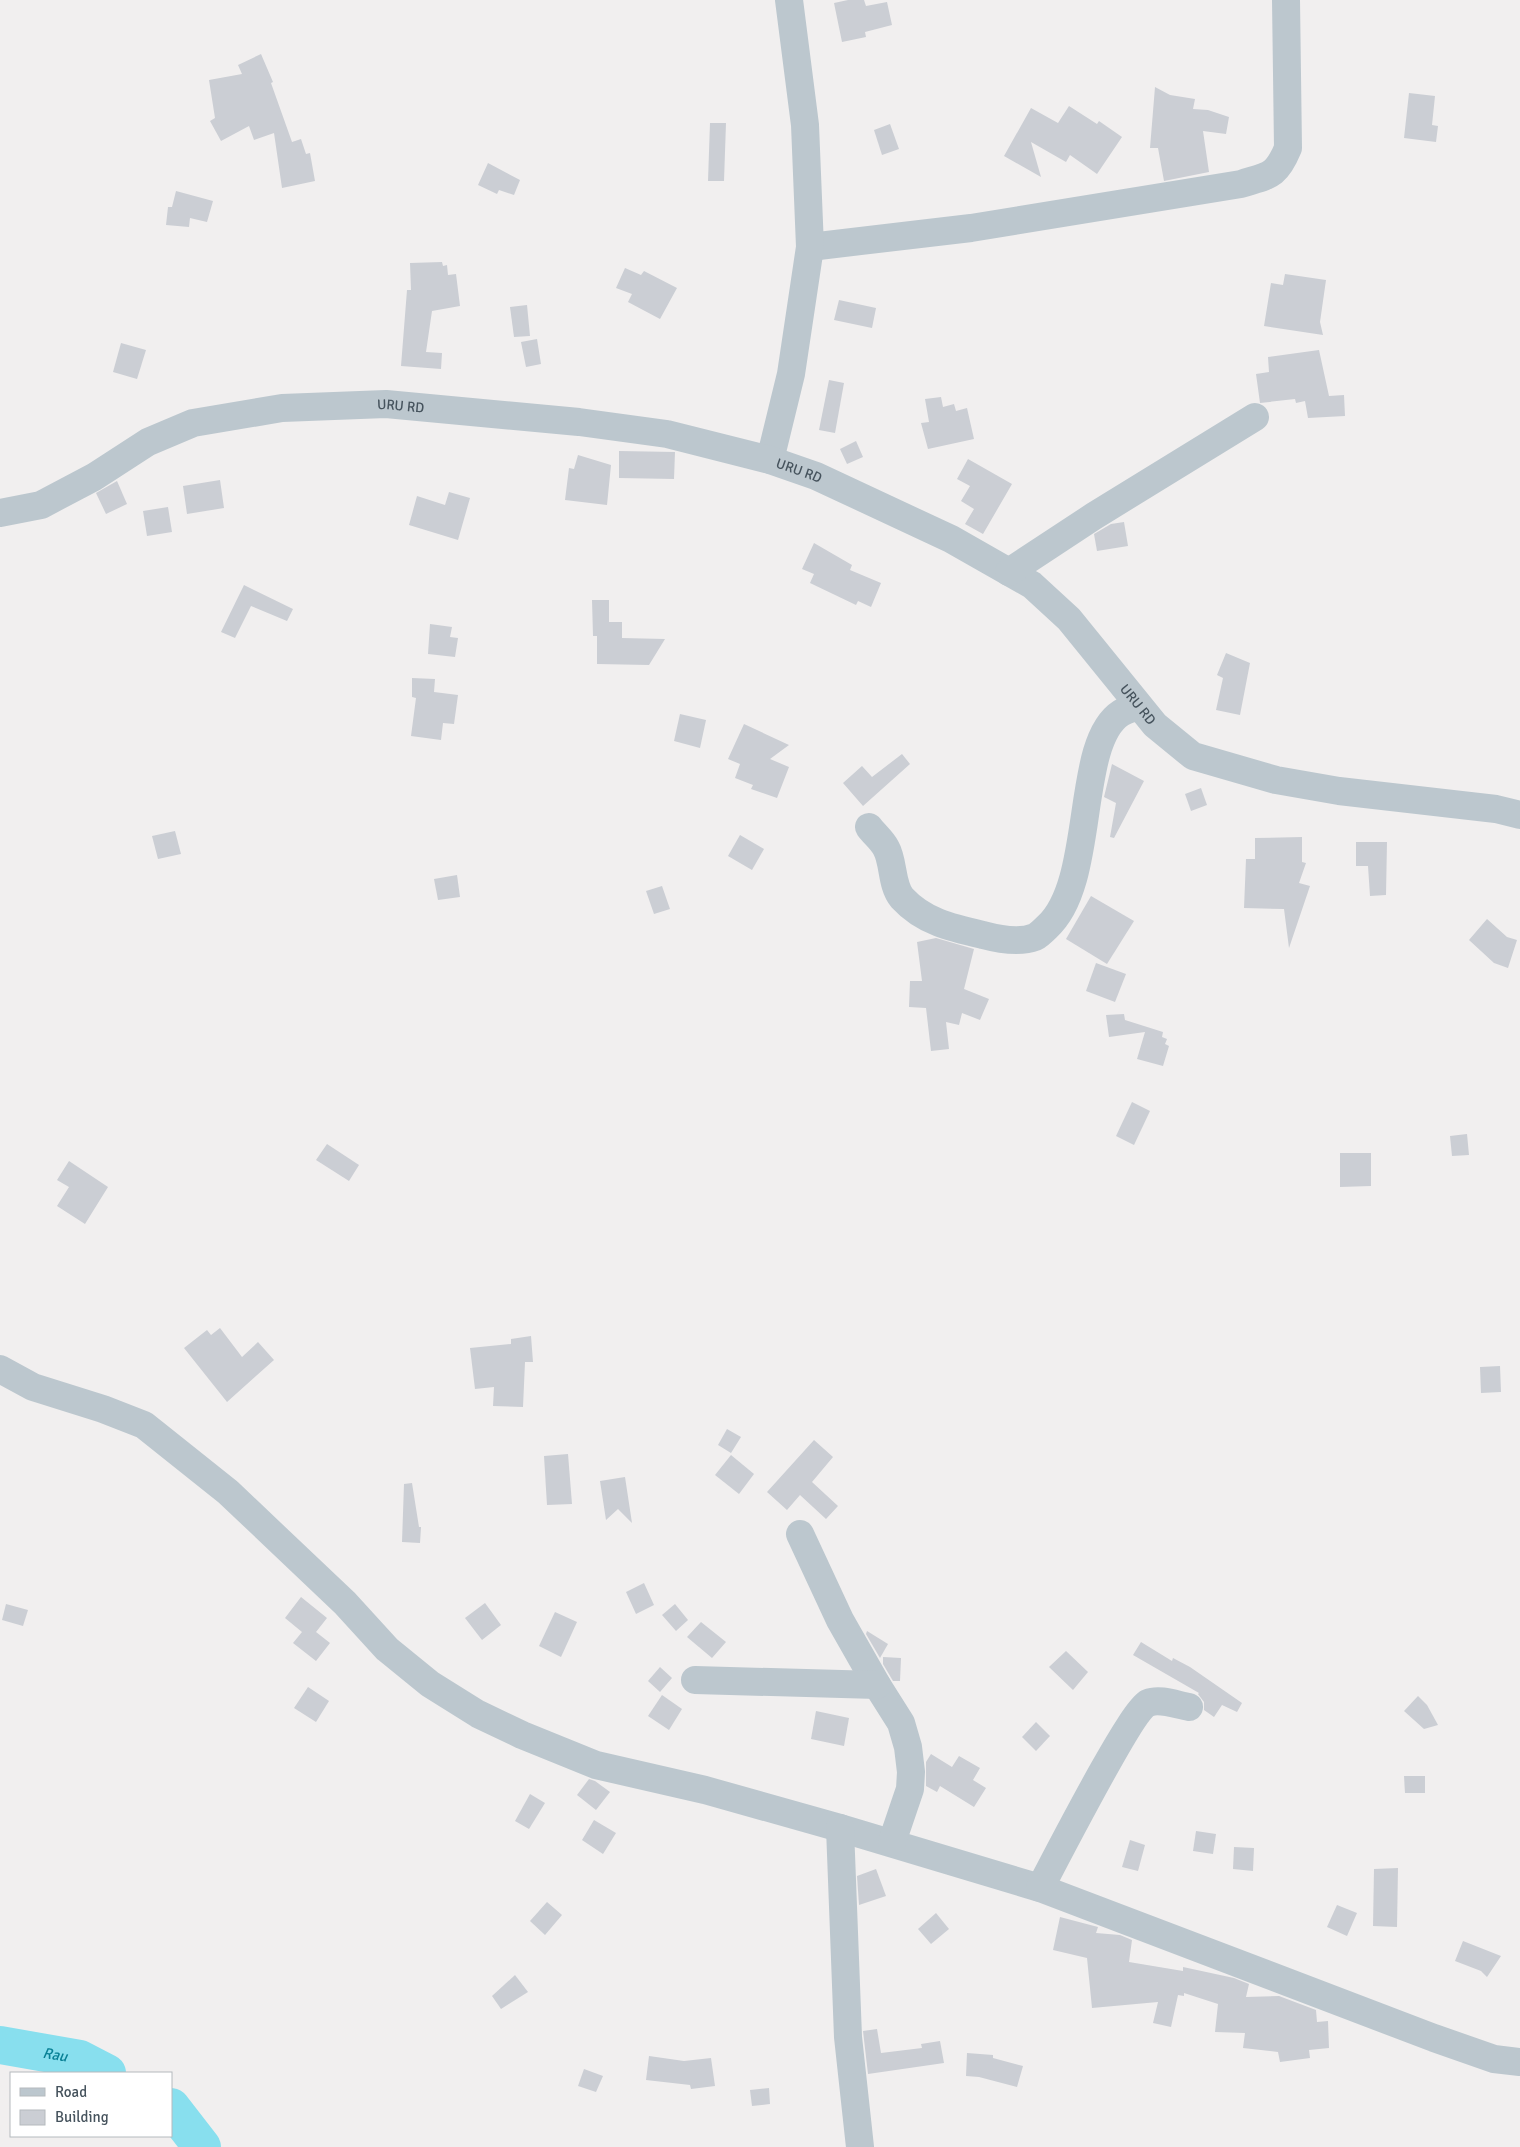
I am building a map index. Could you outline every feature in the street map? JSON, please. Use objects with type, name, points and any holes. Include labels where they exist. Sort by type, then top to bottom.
[{"type":"street","points":[[770,460],[791,374],[810,247],[805,125],[789,0]]},
{"type":"street","points":[[810,247],[971,228],[1241,184],[1264,177],[1280,168],[1288,148],[1286,0]]},
{"type":"street","name":"URU RD","points":[[0,512],[41,505],[94,477],[148,442],[194,423],[282,408],[386,404],[511,414],[667,434],[770,460],[816,476],[950,539],[1032,586],[1068,619],[1154,725],[1193,756],[1276,780],[1339,791],[1400,796],[1496,809],[1520,815]]},
{"type":"street","points":[[1009,572],[1094,516],[1255,417]]},
{"type":"street","points":[[869,827],[886,848],[900,895],[914,910],[940,925],[994,938],[1020,940],[1036,937],[1053,922],[1069,890],[1081,848],[1093,767],[1102,738],[1120,713],[1138,706]]},
{"type":"street","points":[[0,1369],[32,1387],[103,1409],[144,1425],[228,1492],[345,1603],[387,1649],[430,1684],[478,1714],[522,1735],[596,1765],[705,1790],[892,1842],[1040,1888],[1434,2038],[1494,2059],[1520,2062]]},
{"type":"street","points":[[800,1534],[840,1620],[876,1685],[901,1723],[908,1747],[911,1772],[910,1789],[892,1842]]},
{"type":"street","points":[[695,1680],[876,1685]]},
{"type":"street","points":[[1040,1888],[1102,1774],[1138,1713],[1146,1704],[1156,1701],[1189,1707]]},
{"type":"street","points":[[840,1828],[848,2037],[860,2147]]},
{"type":"building","points":[[848,0],[864,0],[866,6],[887,2],[892,25],[865,32],[866,37],[842,42],[834,3]]},
{"type":"building","points":[[261,54],[273,82],[271,83],[292,142],[301,139],[306,154],[310,153],[315,181],[282,188],[274,133],[254,140],[249,126],[221,141],[210,121],[215,118],[209,80],[242,74],[238,65]]},
{"type":"building","points":[[1155,87],[1170,95],[1195,99],[1193,109],[1208,110],[1229,117],[1226,134],[1203,131],[1209,172],[1164,181],[1158,148],[1150,148]]},
{"type":"building","points":[[1409,93],[1435,96],[1432,125],[1438,126],[1436,142],[1404,138]]},
{"type":"building","points":[[1069,106],[1097,124],[1099,121],[1122,137],[1097,174],[1070,155],[1066,162],[1031,142],[1041,177],[1004,156],[1031,108],[1058,123]]},
{"type":"building","points":[[710,123],[726,123],[724,181],[708,181]]},
{"type":"building","points":[[890,124],[899,149],[882,155],[874,130]]},
{"type":"building","points":[[488,163],[520,180],[514,195],[499,190],[497,194],[478,185]]},
{"type":"building","points":[[176,191],[213,201],[207,222],[190,218],[189,227],[166,225],[168,207],[172,207]]},
{"type":"building","points":[[442,262],[443,266],[447,265],[448,275],[456,274],[460,306],[432,311],[426,352],[442,353],[441,369],[401,366],[407,290],[411,290],[410,263]]},
{"type":"building","points":[[625,268],[641,275],[644,271],[677,288],[660,319],[628,302],[632,294],[616,288]]},
{"type":"building","points":[[1285,274],[1326,280],[1320,322],[1323,335],[1264,326],[1271,283],[1283,285]]},
{"type":"building","points":[[839,300],[876,308],[872,328],[834,320]]},
{"type":"building","points":[[527,305],[530,336],[514,337],[510,307]]},
{"type":"building","points":[[537,339],[541,364],[526,367],[521,342]]},
{"type":"building","points":[[121,343],[146,350],[137,379],[113,372]]},
{"type":"building","points":[[1319,350],[1329,396],[1344,395],[1345,416],[1308,418],[1305,401],[1296,403],[1295,399],[1260,403],[1256,374],[1269,372],[1268,357]]},
{"type":"building","points":[[829,380],[844,383],[835,433],[819,430]]},
{"type":"building","points":[[941,397],[943,407],[954,404],[956,411],[967,408],[974,439],[928,449],[921,423],[929,422],[925,399]]},
{"type":"building","points":[[856,441],[863,457],[847,464],[840,449]]},
{"type":"building","points":[[619,451],[675,452],[674,479],[619,478]]},
{"type":"building","points":[[578,455],[611,465],[607,505],[565,500],[569,468],[574,469]]},
{"type":"building","points":[[968,459],[1012,484],[983,534],[965,524],[974,509],[961,501],[970,486],[957,479]]},
{"type":"building","points":[[220,480],[224,508],[187,514],[183,486]]},
{"type":"building","points":[[117,481],[127,504],[106,514],[96,493]]},
{"type":"building","points":[[449,492],[470,498],[458,540],[409,525],[417,496],[445,505]]},
{"type":"building","points":[[168,507],[172,532],[147,536],[143,511]]},
{"type":"building","points":[[1124,522],[1128,546],[1097,551],[1094,534],[1111,524]]},
{"type":"building","points":[[814,543],[852,565],[850,570],[881,583],[871,607],[858,601],[856,605],[810,583],[814,574],[802,569]]},
{"type":"building","points":[[244,585],[293,609],[287,621],[251,606],[235,638],[221,632]]},
{"type":"building","points":[[592,600],[609,600],[609,622],[622,622],[622,638],[665,639],[649,665],[597,664],[597,636],[593,636]]},
{"type":"building","points":[[430,624],[452,627],[450,637],[458,638],[455,657],[428,654]]},
{"type":"building","points":[[1226,653],[1250,663],[1240,715],[1216,710],[1223,678],[1217,675]]},
{"type":"building","points":[[412,678],[435,679],[434,692],[458,695],[454,724],[443,723],[441,740],[411,736],[416,698],[412,697]]},
{"type":"building","points":[[680,714],[706,720],[700,748],[674,741]]},
{"type":"building","points":[[744,724],[789,745],[770,759],[789,767],[777,798],[751,789],[753,785],[735,778],[740,764],[728,759]]},
{"type":"building","points":[[902,754],[910,764],[863,806],[843,783],[862,766],[872,777]]},
{"type":"building","points":[[1112,764],[1144,781],[1114,838],[1110,837],[1116,803],[1104,797]]},
{"type":"building","points":[[1201,788],[1207,805],[1191,811],[1185,794]]},
{"type":"building","points":[[175,831],[181,854],[158,859],[152,836]]},
{"type":"building","points":[[740,835],[764,849],[752,870],[728,856]]},
{"type":"building","points":[[1302,837],[1302,862],[1306,863],[1299,883],[1310,886],[1289,948],[1284,909],[1244,908],[1246,859],[1255,859],[1255,838]]},
{"type":"building","points":[[1356,842],[1387,842],[1386,895],[1370,896],[1368,866],[1356,866]]},
{"type":"building","points":[[457,875],[460,897],[438,900],[434,879]]},
{"type":"building","points":[[662,886],[670,909],[654,914],[646,891]]},
{"type":"building","points":[[1091,896],[1134,921],[1107,964],[1066,939]]},
{"type":"building","points":[[1487,919],[1507,937],[1517,940],[1508,968],[1494,963],[1469,940]]},
{"type":"building","points":[[936,938],[974,949],[964,989],[989,999],[980,1020],[962,1013],[959,1025],[946,1022],[949,1049],[931,1051],[926,1008],[909,1007],[910,981],[922,981],[917,942]]},
{"type":"building","points":[[1096,963],[1126,974],[1115,1002],[1086,991]]},
{"type":"building","points":[[1124,1014],[1125,1020],[1163,1032],[1162,1037],[1167,1039],[1165,1044],[1169,1046],[1163,1066],[1137,1059],[1145,1032],[1109,1037],[1106,1015]]},
{"type":"building","points":[[1132,1102],[1150,1111],[1134,1145],[1116,1136]]},
{"type":"building","points":[[1467,1134],[1469,1155],[1452,1156],[1450,1136]]},
{"type":"building","points":[[327,1144],[359,1165],[349,1181],[316,1160]]},
{"type":"building","points":[[1340,1153],[1371,1153],[1371,1186],[1340,1187]]},
{"type":"building","points":[[69,1161],[108,1187],[85,1224],[57,1206],[69,1187],[57,1180]]},
{"type":"building","points":[[220,1328],[242,1357],[258,1342],[274,1360],[227,1402],[184,1348],[207,1330],[211,1335]]},
{"type":"building","points":[[531,1336],[533,1362],[525,1362],[523,1407],[493,1406],[494,1387],[475,1389],[470,1348],[511,1344],[511,1339]]},
{"type":"building","points":[[1500,1366],[1501,1392],[1481,1393],[1480,1367]]},
{"type":"building","points":[[727,1429],[741,1437],[731,1453],[718,1445]]},
{"type":"building","points":[[814,1440],[833,1457],[812,1482],[838,1506],[826,1519],[800,1495],[787,1510],[767,1492]]},
{"type":"building","points":[[568,1454],[572,1504],[547,1505],[544,1456]]},
{"type":"building","points":[[731,1455],[754,1474],[739,1494],[715,1475]]},
{"type":"building","points":[[625,1477],[632,1523],[618,1509],[606,1520],[600,1481]]},
{"type":"building","points":[[412,1483],[419,1527],[421,1527],[420,1543],[402,1542],[404,1484]]},
{"type":"building","points":[[644,1583],[654,1605],[636,1614],[626,1592]]},
{"type":"building","points":[[301,1597],[327,1618],[316,1632],[330,1643],[316,1661],[293,1643],[302,1632],[285,1618]]},
{"type":"building","points":[[485,1603],[501,1625],[482,1640],[465,1618]]},
{"type":"building","points":[[6,1604],[28,1610],[23,1626],[2,1620]]},
{"type":"building","points":[[675,1604],[688,1620],[676,1631],[662,1615]]},
{"type":"building","points":[[555,1612],[577,1622],[561,1657],[539,1646]]},
{"type":"building","points":[[701,1622],[726,1642],[712,1658],[687,1637]]},
{"type":"building","points":[[867,1631],[888,1644],[880,1658],[866,1634]]},
{"type":"building","points":[[1141,1642],[1172,1661],[1173,1658],[1190,1667],[1242,1703],[1237,1712],[1222,1705],[1214,1717],[1204,1710],[1204,1702],[1199,1693],[1133,1655]]},
{"type":"building","points":[[1066,1651],[1088,1672],[1073,1690],[1049,1667]]},
{"type":"building","points":[[883,1657],[901,1658],[900,1681],[893,1681],[883,1664]]},
{"type":"building","points":[[660,1667],[672,1678],[660,1692],[648,1681]]},
{"type":"building","points":[[308,1687],[329,1701],[316,1722],[294,1708]]},
{"type":"building","points":[[662,1695],[682,1709],[669,1730],[648,1716]]},
{"type":"building","points":[[1418,1696],[1427,1705],[1438,1725],[1424,1729],[1404,1711]]},
{"type":"building","points":[[816,1711],[849,1718],[844,1746],[811,1739]]},
{"type":"building","points":[[1036,1722],[1050,1736],[1036,1751],[1022,1737]]},
{"type":"building","points":[[931,1754],[952,1767],[959,1756],[980,1768],[973,1780],[986,1788],[974,1807],[940,1786],[937,1792],[926,1786],[926,1762]]},
{"type":"building","points":[[1404,1776],[1425,1776],[1425,1793],[1405,1793]]},
{"type":"building","points":[[589,1779],[610,1792],[596,1810],[577,1795]]},
{"type":"building","points":[[530,1794],[545,1803],[529,1829],[515,1821]]},
{"type":"building","points":[[594,1820],[616,1833],[603,1854],[582,1840]]},
{"type":"building","points":[[1196,1831],[1216,1834],[1213,1854],[1193,1851]]},
{"type":"building","points":[[1130,1840],[1145,1845],[1138,1871],[1122,1867]]},
{"type":"building","points":[[1234,1847],[1254,1848],[1253,1871],[1233,1869]]},
{"type":"building","points":[[1398,1868],[1397,1927],[1373,1926],[1374,1869]]},
{"type":"building","points":[[876,1869],[886,1896],[859,1905],[857,1876]]},
{"type":"building","points":[[547,1902],[562,1915],[545,1935],[530,1921]]},
{"type":"building","points":[[1337,1905],[1357,1913],[1347,1936],[1327,1927]]},
{"type":"building","points":[[936,1913],[949,1929],[931,1944],[918,1929]]},
{"type":"building","points":[[1060,1917],[1098,1927],[1096,1933],[1120,1935],[1132,1940],[1129,1962],[1183,1971],[1183,1967],[1234,1978],[1249,1984],[1246,1997],[1279,1996],[1316,2010],[1317,2022],[1328,2021],[1329,2048],[1309,2050],[1310,2058],[1280,2062],[1278,2052],[1243,2048],[1245,2033],[1215,2032],[1218,2004],[1184,1993],[1184,1996],[1178,1995],[1171,2027],[1153,2023],[1158,2002],[1092,2008],[1087,1958],[1053,1950]]},
{"type":"building","points":[[1463,1941],[1501,1956],[1487,1977],[1481,1971],[1455,1961]]},
{"type":"building","points":[[515,1975],[528,1992],[501,2009],[492,1996]]},
{"type":"building","points":[[877,2029],[881,2053],[922,2048],[921,2044],[940,2041],[944,2063],[868,2074],[863,2031]]},
{"type":"building","points":[[967,2053],[993,2055],[993,2058],[1023,2066],[1017,2087],[979,2077],[966,2076]]},
{"type":"building","points":[[649,2056],[684,2061],[711,2058],[715,2086],[691,2089],[690,2085],[646,2080]]},
{"type":"building","points":[[584,2069],[603,2076],[596,2092],[578,2086]]},
{"type":"building","points":[[769,2088],[770,2104],[752,2106],[750,2090]]},
{"type":"waterway","name":"Rau","points":[[0,2045],[80,2059],[105,2072]]},
{"type":"waterway","name":"Rau","points":[[172,2108],[202,2147]]}]
